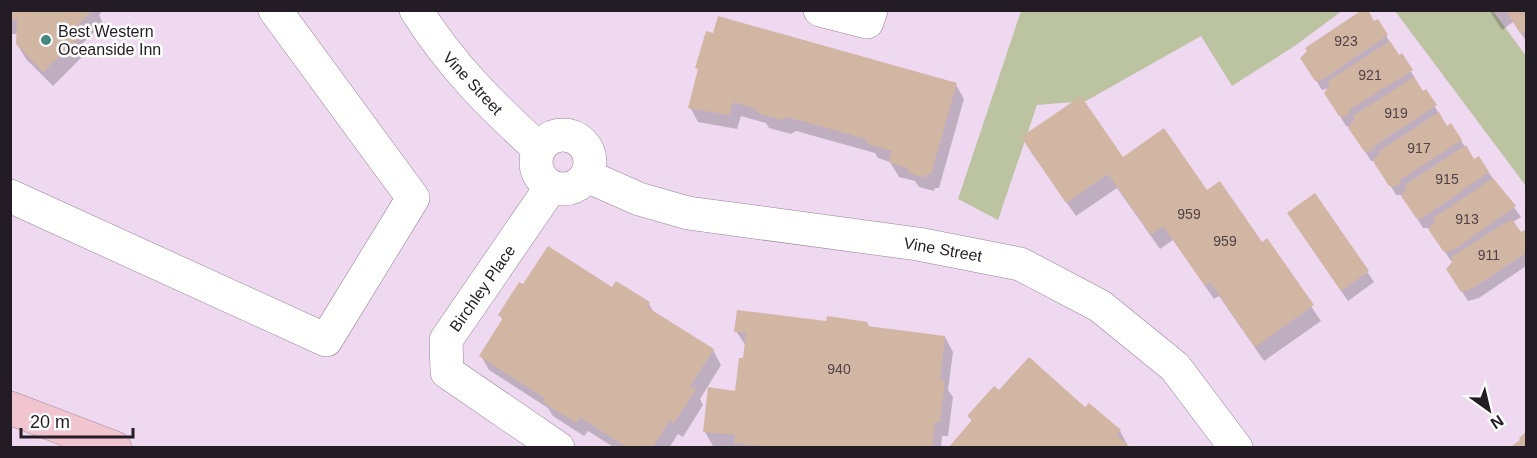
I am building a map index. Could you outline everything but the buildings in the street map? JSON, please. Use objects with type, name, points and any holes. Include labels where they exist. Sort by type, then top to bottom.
[{"type":"highway","points":[[10,408],[115,447]]},
{"type":"street","points":[[10,196],[326,340],[413,198],[276,10]]},
{"type":"street","name":"Vine Street","points":[[416,10],[438,45],[473,87],[538,149]]},
{"type":"street","points":[[820,10],[867,22],[871,10]]},
{"type":"street","points":[[559,135],[577,138],[588,150],[591,159],[587,176],[575,187],[559,189],[551,187],[544,182],[536,167],[538,149],[544,142],[559,135]]},
{"type":"street","name":"Vine Street","points":[[587,176],[639,199],[688,213],[918,244],[1020,264],[1100,306],[1175,367],[1236,447]]},
{"type":"street","name":"Birchley Place","points":[[551,187],[446,340],[447,372],[558,447]]},
{"type":"green space","points":[[1021,11],[1342,11],[1296,45],[1232,86],[1201,36],[1086,101],[1037,105],[998,220],[958,199]]},
{"type":"green space","points":[[1395,11],[1493,11],[1526,56],[1526,186]]},
{"type":"place","name":"Best Western Oceanside Inn","points":[[46,40]]}]
